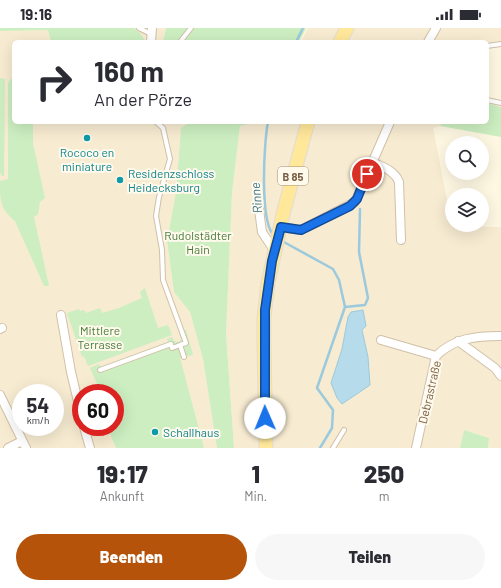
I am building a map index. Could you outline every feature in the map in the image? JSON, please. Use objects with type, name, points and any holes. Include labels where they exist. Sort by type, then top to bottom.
[{"type":"main road","points":[[341,40],[348,28]]},
{"type":"main road","name":"B 85","points":[[266,448],[264,318],[278,238],[307,124]]},
{"type":"street","points":[[429,40],[436,28]]},
{"type":"street","points":[[258,202],[262,232],[278,238],[301,230],[350,206],[357,199],[389,124]]},
{"type":"street","points":[[372,162],[397,176],[399,182],[401,240]]},
{"type":"street","points":[[61,315],[74,384]]},
{"type":"street","name":"Debrastraße","points":[[416,448],[436,356],[442,350],[458,340],[501,336]]},
{"type":"street","points":[[380,340],[436,356]]},
{"type":"street","points":[[458,340],[495,368],[501,376]]},
{"type":"street","points":[[0,395],[24,444],[8,448]]},
{"type":"street","points":[[87,436],[90,448]]},
{"type":"lane","points":[[139,28],[152,35]]},
{"type":"lane","points":[[182,40],[191,28]]},
{"type":"lane","points":[[489,46],[501,44]]},
{"type":"lane","points":[[489,100],[501,103]]},
{"type":"lane","points":[[100,370],[171,344],[172,348],[186,343],[163,280],[162,250],[156,216],[170,159],[163,128],[158,124]]},
{"type":"lane","points":[[180,345],[184,357]]},
{"type":"lane","points":[[333,448],[344,430]]},
{"type":"shaded area","points":[[134,28],[166,28],[163,40],[144,40]]},
{"type":"shaded area","points":[[308,28],[501,28],[501,41],[489,43],[489,40],[302,40]]},
{"type":"shaded area","points":[[48,30],[50,40],[12,40],[12,77],[8,83],[12,109],[12,124],[187,124],[181,129],[176,192],[167,242],[174,292],[190,312],[203,359],[217,448],[0,448],[0,31]]},
{"type":"shaded area","points":[[248,124],[441,124],[440,126],[433,128],[445,190],[445,232],[489,232],[489,227],[501,227],[501,448],[488,448],[489,438],[464,430],[460,448],[234,448],[226,334],[232,193],[240,126]]},
{"type":"green space","points":[[0,28],[134,28],[145,40],[50,40],[48,30],[0,31]]},
{"type":"green space","points":[[166,28],[306,28],[300,40],[163,40]]},
{"type":"green space","points":[[12,77],[12,124],[33,124],[33,144],[45,198],[40,202],[38,214],[34,217],[49,286],[44,286],[15,221],[6,212],[2,204],[0,181],[8,179],[8,83]]},
{"type":"green space","points":[[0,78],[5,79],[4,176],[2,176],[0,172]]},
{"type":"green space","points":[[489,104],[501,107],[501,137],[440,126],[441,124],[489,124]]},
{"type":"green space","name":"Rudolstädter Hain","points":[[187,124],[248,124],[240,126],[232,193],[226,334],[234,448],[217,448],[203,359],[190,312],[174,292],[167,241],[176,192],[181,128]]},
{"type":"green space","name":"Mittlere Terrasse","points":[[145,288],[158,328],[168,325],[172,335],[88,366],[84,356],[82,357],[67,313],[79,309],[80,311],[84,310],[86,313],[100,308],[102,313],[119,308],[142,298],[140,292]]},
{"type":"green space","points":[[186,330],[193,355],[180,358],[204,448],[116,448],[111,436],[124,436],[124,384],[97,384],[90,368],[99,364],[101,367],[168,342],[167,339],[172,337],[174,341],[179,342],[181,339],[179,332]]},
{"type":"green space","points":[[464,430],[489,438],[488,448],[460,448]]},
{"type":"water","points":[[363,310],[366,326],[362,330],[368,357],[370,385],[342,404],[337,398],[331,383],[342,349],[348,317],[351,312]]},
{"type":"waterway","name":"Rinne","points":[[297,40],[303,28]]},
{"type":"waterway","name":"Rinne","points":[[268,124],[264,164],[265,201],[270,229],[275,236]]},
{"type":"waterway","name":"Rinne","points":[[345,307],[365,305],[368,298],[359,252],[360,209]]},
{"type":"waterway","name":"Rinne","points":[[282,241],[333,269],[339,280],[345,307],[317,388],[333,410],[332,428],[320,448]]},
{"type":"place","name":"Rococo en miniature","points":[[87,138]]},
{"type":"place","name":"Residenzschloss Heidecksburg","points":[[120,180]]},
{"type":"place","name":"Schallhaus","points":[[155,432]]},
{"type":"route","points":[[265,418],[264,318],[274,250],[281,227],[301,230],[350,206],[357,199],[367,174]]}]
